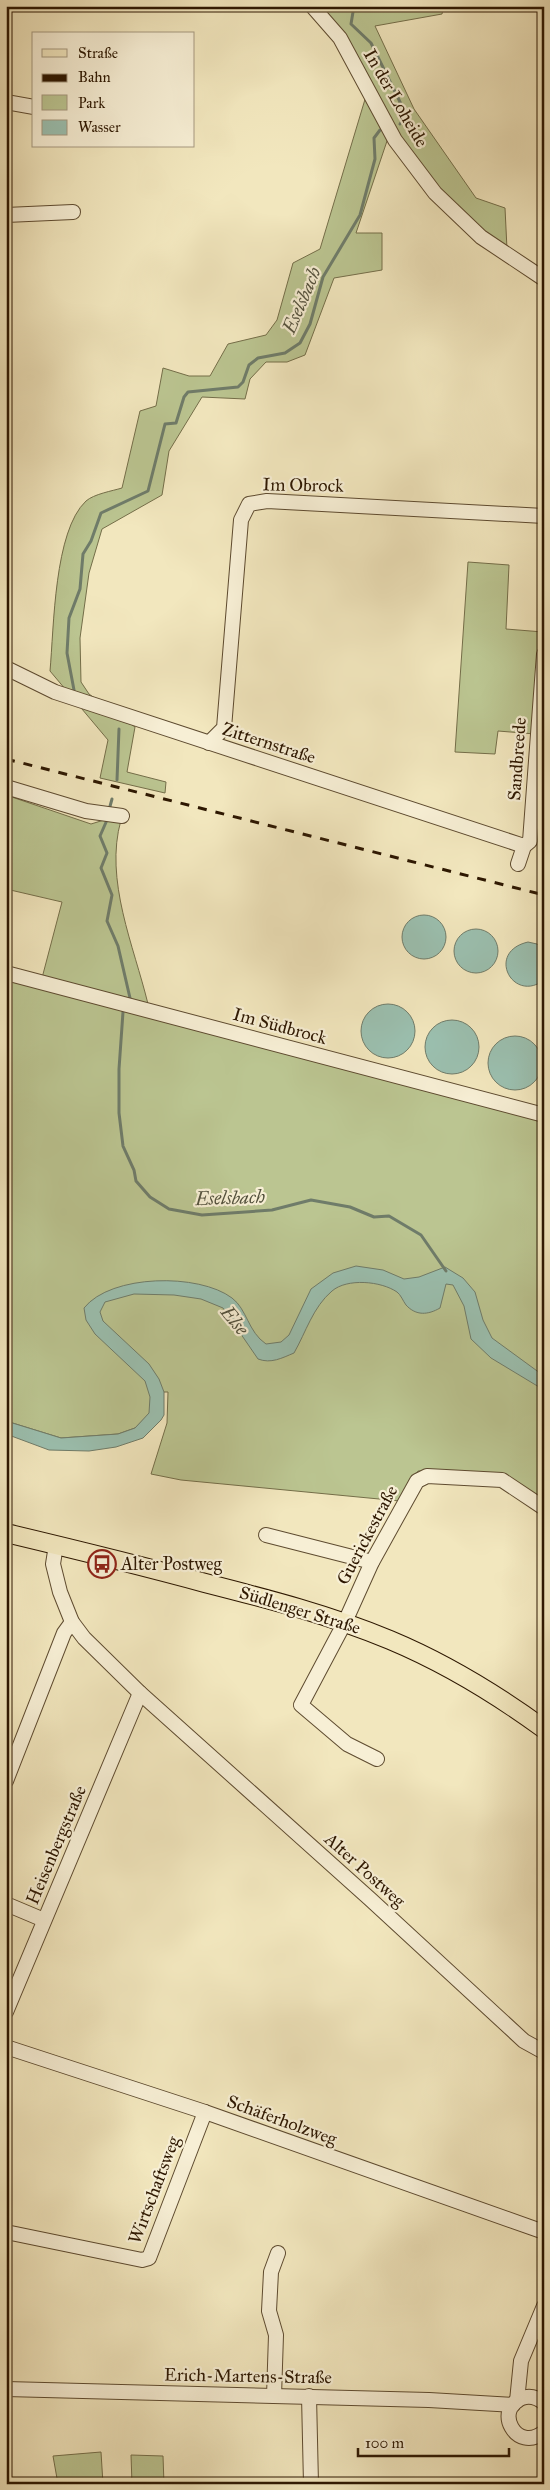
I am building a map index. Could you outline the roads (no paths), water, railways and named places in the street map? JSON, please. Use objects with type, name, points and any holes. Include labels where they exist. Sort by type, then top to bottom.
[{"type":"main road","name":"Südlenger Straße","points":[[6,1533],[270,1599],[345,1622],[391,1640],[453,1670],[508,1703],[544,1729]]},
{"type":"street","name":"In der Loheide","points":[[312,6],[340,38],[394,140],[435,193],[481,237],[544,279]]},
{"type":"street","points":[[6,102],[32,107]]},
{"type":"street","points":[[6,215],[73,212]]},
{"type":"street","name":"Im Obrock","points":[[210,744],[224,728],[241,520],[249,504],[267,501],[544,516]]},
{"type":"street","name":"Sandbreede","points":[[518,864],[524,846],[530,841],[544,654]]},
{"type":"street","name":"Zitternstraße","points":[[6,668],[54,692],[524,846]]},
{"type":"street","points":[[6,787],[86,811],[122,816]]},
{"type":"street","name":"Im Südbrock","points":[[6,973],[544,1115]]},
{"type":"street","name":"Guerickestraße","points":[[378,1759],[347,1744],[301,1705],[345,1622],[372,1562],[417,1481],[427,1476],[502,1480],[544,1508]]},
{"type":"street","points":[[266,1535],[372,1562]]},
{"type":"street","name":"Alter Postweg","points":[[56,1545],[54,1573],[72,1622],[84,1638],[140,1693],[524,2041],[544,2052]]},
{"type":"street","points":[[6,1781],[64,1633],[72,1622]]},
{"type":"street","name":"Heisenbergstraße","points":[[6,2012],[140,1693]]},
{"type":"street","points":[[6,1904],[44,1920]]},
{"type":"street","name":"Schäferholzweg","points":[[6,2047],[204,2112],[544,2232]]},
{"type":"street","name":"Wirtschaftsweg","points":[[6,2232],[142,2260],[149,2258],[204,2112]]},
{"type":"street","points":[[274,2396],[276,2335],[269,2311],[271,2272],[278,2254]]},
{"type":"street","points":[[544,2306],[521,2361],[520,2376],[509,2422],[516,2433],[528,2438],[539,2435],[544,2449]]},
{"type":"street","points":[[520,2376],[541,2400]]},
{"type":"street","name":"Erich-Martens-Straße","points":[[6,2389],[309,2396],[489,2403],[513,2407],[526,2397],[541,2400]]},
{"type":"street","points":[[309,2396],[311,2484]]},
{"type":"water","points":[[424,915],[436,919],[442,925],[446,937],[442,949],[436,955],[424,959],[412,955],[406,949],[402,937],[406,925],[412,919]]},
{"type":"water","points":[[472,929],[480,929],[492,935],[498,951],[492,967],[480,973],[472,973],[460,967],[454,955],[454,947],[460,935]]},
{"type":"water","points":[[528,942],[537,944],[544,949],[544,980],[533,986],[522,986],[508,974],[506,965],[508,956],[515,947]]},
{"type":"water","points":[[383,1004],[393,1004],[403,1008],[411,1016],[415,1031],[411,1046],[403,1054],[393,1058],[383,1058],[373,1054],[365,1046],[361,1036],[361,1026],[365,1016],[373,1008]]},
{"type":"water","points":[[447,1020],[457,1020],[467,1024],[475,1032],[479,1047],[475,1062],[467,1070],[457,1074],[447,1074],[437,1070],[429,1062],[425,1052],[425,1042],[429,1032],[437,1024]]},
{"type":"water","points":[[510,1036],[520,1036],[530,1040],[538,1048],[542,1063],[538,1078],[530,1086],[520,1090],[510,1090],[500,1086],[492,1078],[488,1068],[488,1058],[492,1048],[500,1040]]},
{"type":"water","name":"Else","points":[[356,1266],[383,1270],[404,1279],[419,1277],[445,1267],[463,1278],[475,1292],[483,1320],[492,1338],[544,1376],[544,1390],[491,1358],[471,1339],[464,1306],[453,1285],[446,1284],[440,1308],[427,1313],[418,1313],[410,1309],[397,1292],[382,1285],[364,1282],[338,1287],[325,1297],[320,1304],[294,1353],[276,1360],[267,1361],[258,1359],[223,1308],[201,1299],[174,1295],[134,1294],[105,1302],[100,1312],[103,1321],[149,1364],[159,1379],[164,1392],[164,1415],[161,1420],[143,1438],[116,1447],[89,1451],[49,1450],[6,1434],[6,1421],[61,1438],[118,1434],[135,1428],[149,1413],[150,1397],[145,1381],[95,1334],[86,1320],[84,1308],[97,1297],[134,1283],[178,1281],[199,1284],[217,1290],[232,1298],[241,1308],[255,1333],[266,1344],[281,1342],[289,1335],[311,1289],[333,1273]]},
{"type":"waterway","name":"Eselsbach","points":[[354,6],[351,24],[371,43],[402,106],[405,117],[400,124]]},
{"type":"waterway","name":"Eselsbach","points":[[74,690],[67,653],[69,618],[80,589],[83,554],[91,541],[101,513],[148,491],[165,424],[176,423],[184,397],[188,392],[238,387],[243,382],[249,365],[258,358],[285,353],[300,343],[310,324],[323,277],[360,215],[375,159],[374,138],[380,130]]},
{"type":"waterway","name":"Eselsbach","points":[[117,780],[119,729]]},
{"type":"waterway","name":"Eselsbach","points":[[109,810],[112,799]]},
{"type":"waterway","name":"Eselsbach","points":[[107,820],[100,836],[107,853],[101,868],[112,895],[107,921],[118,946],[130,998]]},
{"type":"waterway","name":"Eselsbach","points":[[123,1012],[119,1069],[119,1113],[123,1146],[134,1170],[136,1181],[150,1197],[169,1209],[202,1215],[272,1210],[311,1200],[350,1207],[374,1217],[389,1216],[421,1235],[446,1271]]},
{"type":"railway","points":[[6,759],[544,895]]},
{"type":"place","name":"Alter Postweg","points":[[102,1564]]}]
